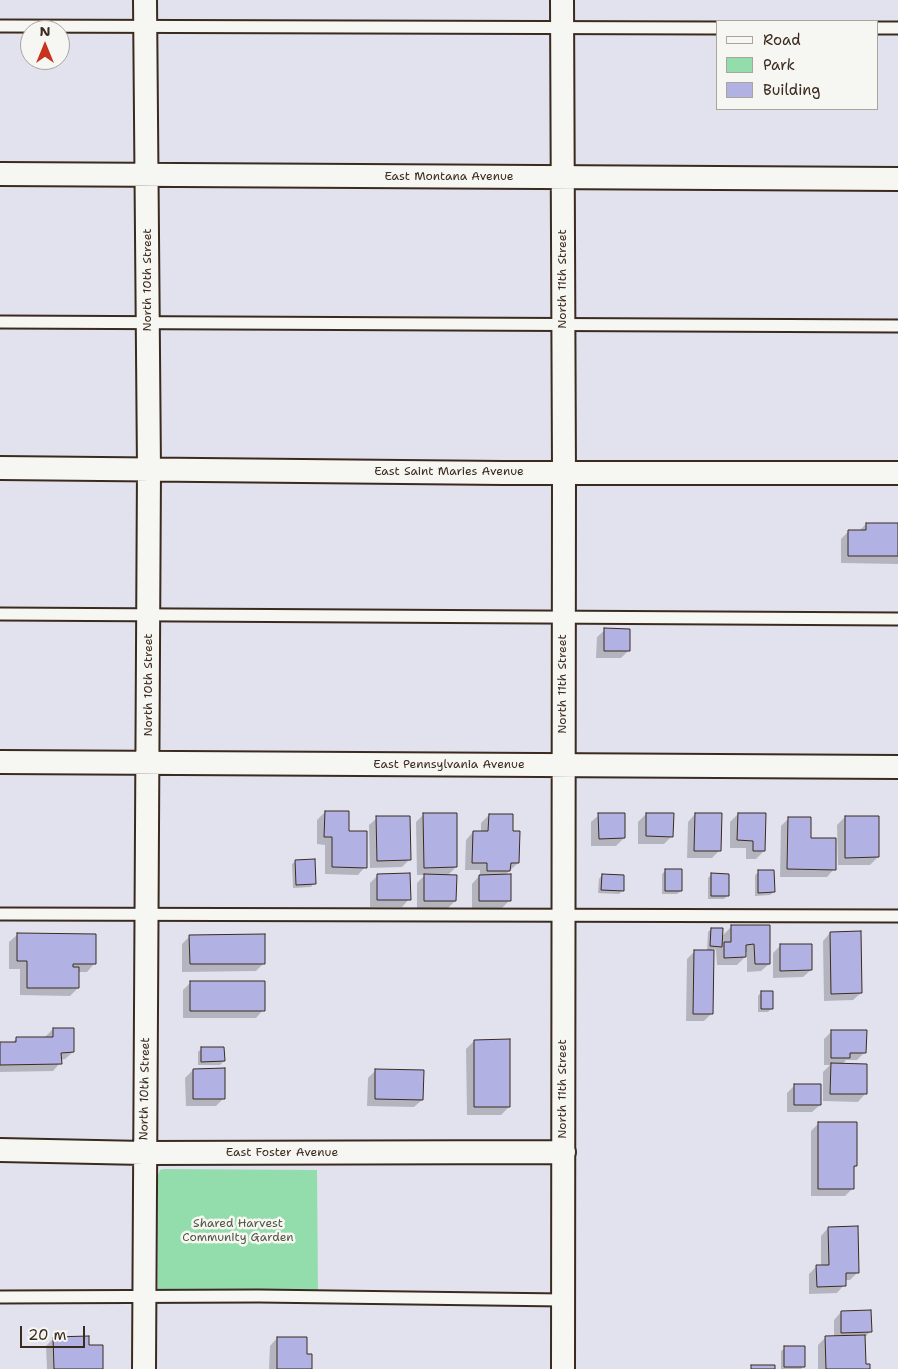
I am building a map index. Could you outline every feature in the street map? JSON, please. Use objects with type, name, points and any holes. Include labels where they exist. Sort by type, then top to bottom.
[{"type":"street","name":"North 10th Street","points":[[144,1369],[149,615],[145,0]]},
{"type":"street","name":"North 11th Street","points":[[562,0],[564,324],[563,1369]]},
{"type":"street","name":"East Montana Avenue","points":[[0,174],[898,180]]},
{"type":"street","name":"East Saint Maries Avenue","points":[[0,468],[564,473],[898,473]]},
{"type":"street","name":"East Pennsylvania Avenue","points":[[0,762],[898,767]]},
{"type":"street","name":"East Foster Avenue","points":[[0,1150],[144,1153],[564,1152]]},
{"type":"lane","points":[[0,26],[716,28]]},
{"type":"lane","points":[[878,28],[898,28]]},
{"type":"lane","points":[[0,322],[898,326]]},
{"type":"lane","points":[[0,614],[898,619]]},
{"type":"lane","points":[[0,914],[898,916]]},
{"type":"lane","points":[[0,1298],[259,1296],[563,1300]]},
{"type":"green space","name":"Shared Harvest Community Garden","points":[[160,1170],[317,1170],[318,1293],[158,1292],[158,1175]]},
{"type":"building","points":[[866,523],[898,523],[898,556],[848,556],[848,530],[866,530]]},
{"type":"building","points":[[604,628],[630,629],[630,651],[604,651]]},
{"type":"building","points":[[325,811],[349,811],[349,831],[367,831],[367,868],[332,867],[332,837],[324,837]]},
{"type":"building","points":[[423,813],[457,813],[457,867],[424,868]]},
{"type":"building","points":[[598,813],[625,813],[625,838],[599,839]]},
{"type":"building","points":[[646,813],[674,813],[673,837],[646,836]]},
{"type":"building","points":[[695,813],[722,813],[721,851],[694,851]]},
{"type":"building","points":[[738,813],[766,813],[765,851],[753,851],[753,841],[737,840]]},
{"type":"building","points":[[489,814],[513,814],[513,831],[520,831],[519,863],[511,863],[510,871],[487,871],[487,863],[472,863],[473,831],[488,831]]},
{"type":"building","points":[[376,816],[410,816],[411,860],[377,861]]},
{"type":"building","points":[[845,816],[879,816],[879,857],[845,858]]},
{"type":"building","points":[[788,817],[811,817],[811,838],[836,838],[836,870],[787,869]]},
{"type":"building","points":[[315,859],[316,884],[296,885],[295,860]]},
{"type":"building","points":[[665,869],[682,869],[682,891],[665,891]]},
{"type":"building","points":[[758,870],[774,870],[775,892],[758,893]]},
{"type":"building","points":[[410,873],[411,900],[377,900],[377,874]]},
{"type":"building","points":[[711,873],[729,874],[729,896],[711,896]]},
{"type":"building","points":[[424,874],[457,875],[456,901],[424,901]]},
{"type":"building","points":[[511,874],[511,901],[479,901],[479,875]]},
{"type":"building","points":[[602,874],[624,875],[624,891],[601,890]]},
{"type":"building","points":[[731,925],[770,925],[770,964],[755,964],[754,944],[746,945],[746,957],[724,958],[724,942],[731,942]]},
{"type":"building","points":[[711,928],[723,928],[722,947],[710,946]]},
{"type":"building","points":[[861,931],[862,993],[831,994],[830,932]]},
{"type":"building","points":[[17,933],[96,934],[96,964],[73,964],[73,967],[79,967],[79,988],[27,988],[27,961],[17,961]]},
{"type":"building","points":[[265,934],[265,964],[190,964],[189,935]]},
{"type":"building","points":[[780,944],[812,944],[812,970],[780,971]]},
{"type":"building","points":[[694,950],[714,950],[713,1014],[693,1014]]},
{"type":"building","points":[[190,981],[265,981],[265,1011],[190,1011]]},
{"type":"building","points":[[761,991],[773,991],[773,1009],[761,1009]]},
{"type":"building","points":[[53,1028],[74,1028],[74,1052],[61,1053],[62,1064],[0,1065],[0,1042],[16,1042],[16,1037],[53,1037]]},
{"type":"building","points":[[831,1030],[867,1030],[866,1053],[850,1053],[850,1058],[831,1058]]},
{"type":"building","points":[[510,1039],[510,1107],[474,1107],[474,1040]]},
{"type":"building","points":[[201,1047],[224,1047],[225,1061],[201,1062]]},
{"type":"building","points":[[831,1063],[867,1064],[867,1094],[830,1094]]},
{"type":"building","points":[[225,1068],[225,1099],[193,1099],[193,1069]]},
{"type":"building","points":[[375,1069],[424,1070],[423,1100],[375,1099]]},
{"type":"building","points":[[794,1084],[821,1084],[821,1105],[794,1105]]},
{"type":"building","points":[[818,1122],[857,1122],[857,1166],[854,1166],[854,1189],[818,1189]]},
{"type":"building","points":[[858,1226],[859,1273],[846,1273],[846,1286],[817,1287],[816,1265],[829,1265],[828,1227]]},
{"type":"building","points":[[871,1310],[872,1332],[841,1333],[841,1311]]},
{"type":"building","points":[[865,1335],[866,1364],[870,1364],[870,1369],[826,1369],[825,1336]]},
{"type":"building","points":[[89,1336],[89,1345],[103,1345],[103,1369],[54,1369],[53,1337]]},
{"type":"building","points":[[277,1337],[307,1337],[307,1354],[312,1354],[312,1369],[277,1369]]},
{"type":"building","points":[[784,1346],[805,1346],[805,1367],[784,1367]]},
{"type":"building","points":[[751,1365],[775,1365],[775,1369],[751,1369]]}]
